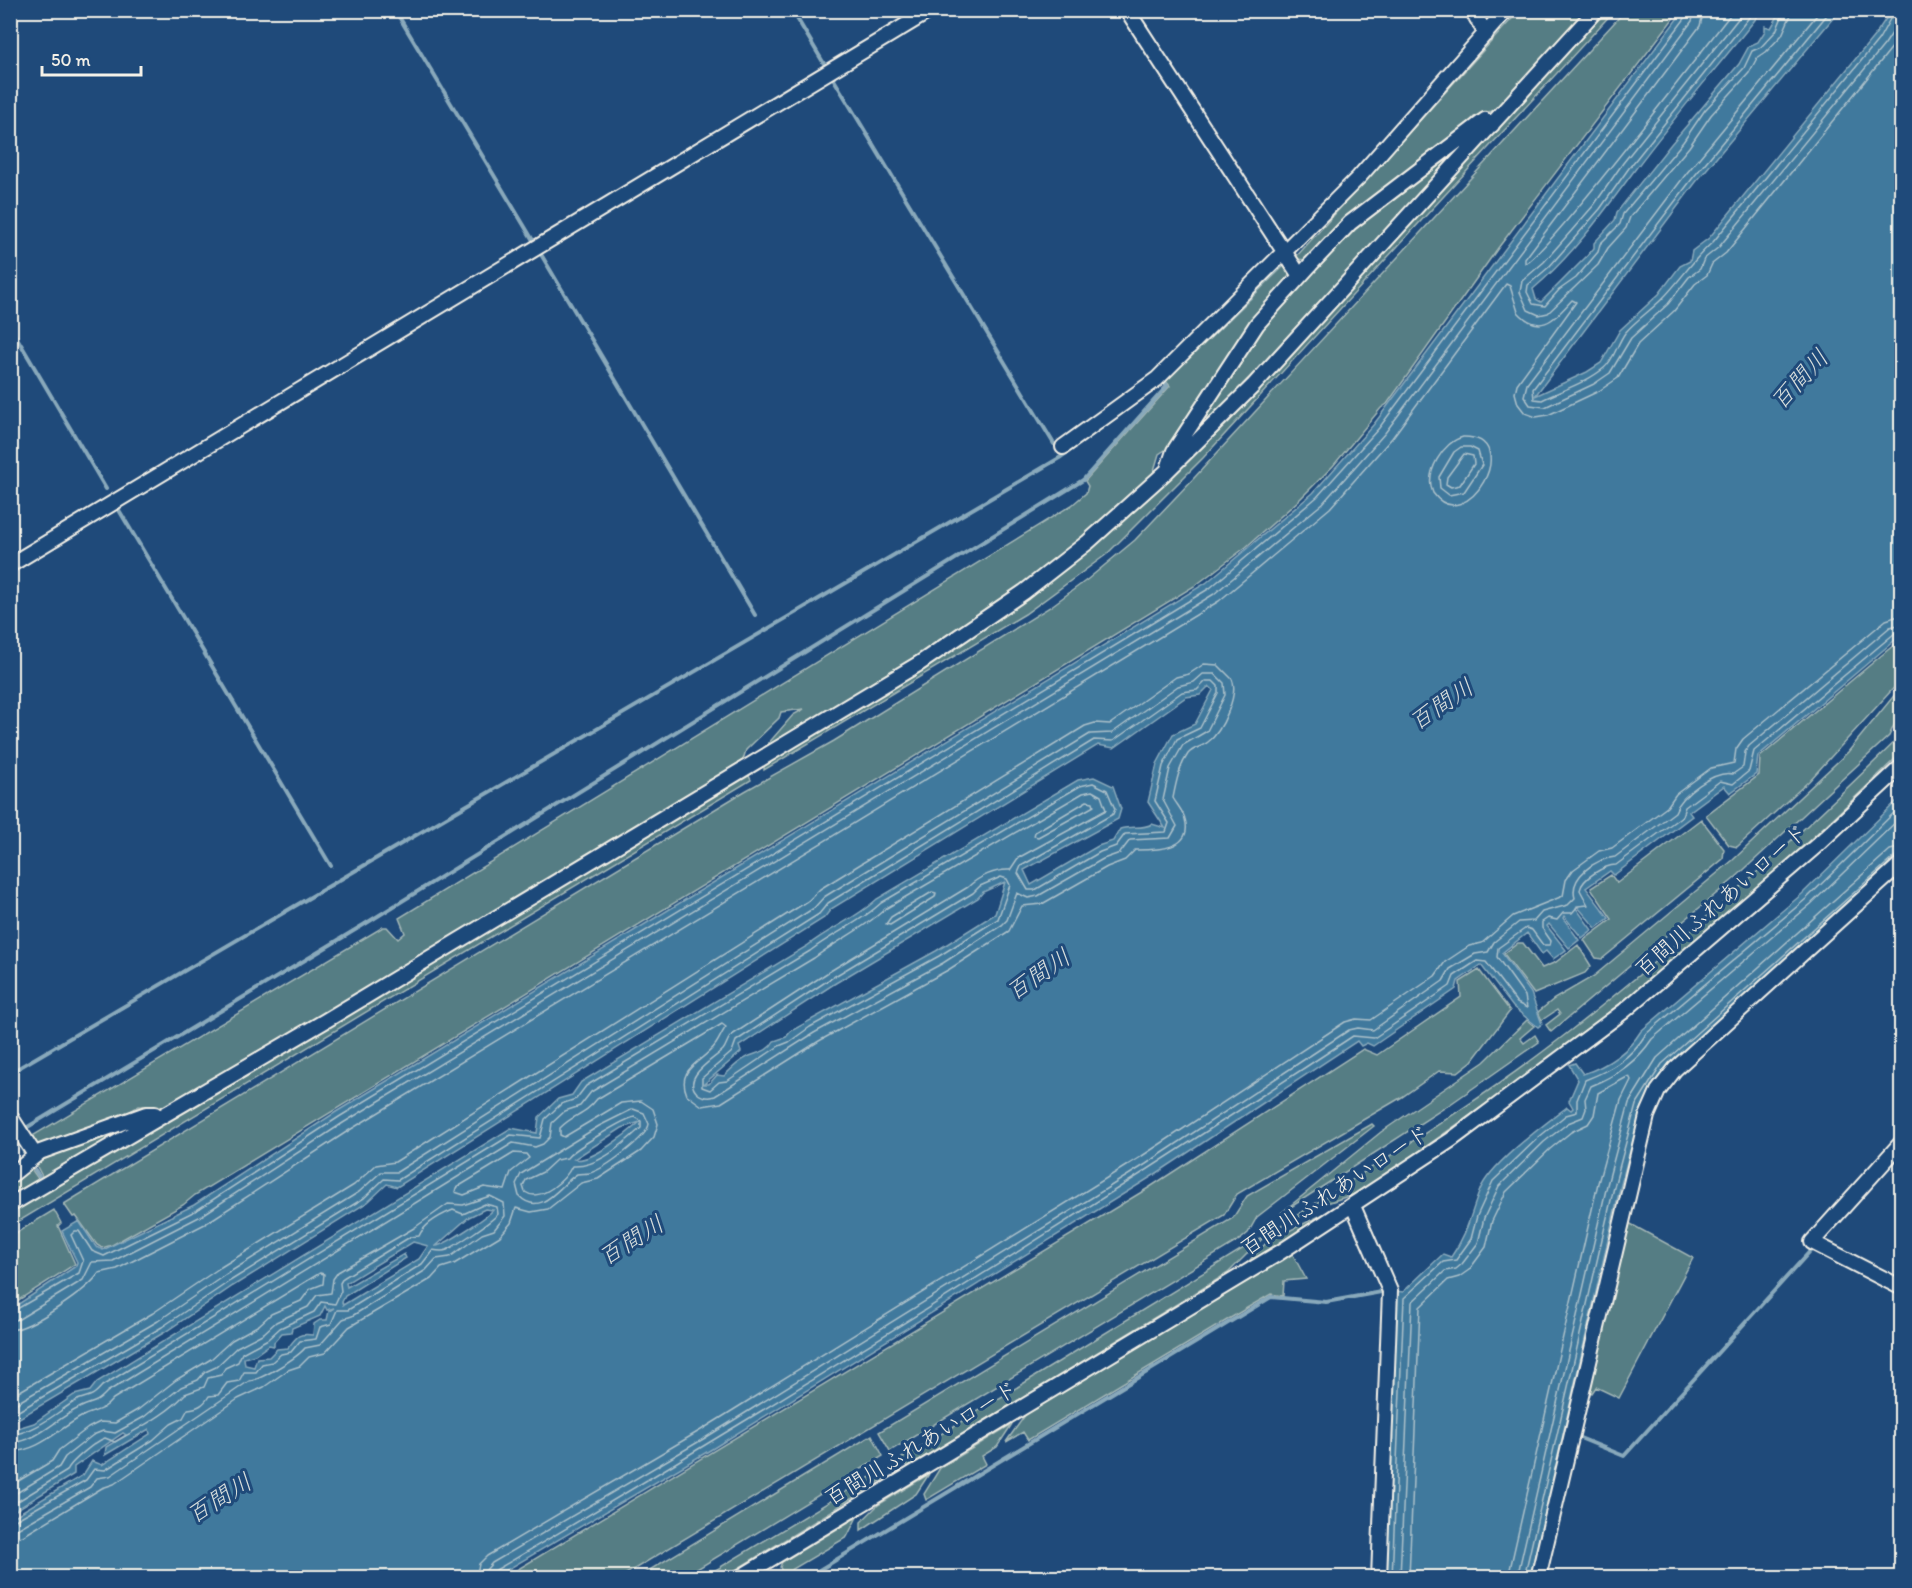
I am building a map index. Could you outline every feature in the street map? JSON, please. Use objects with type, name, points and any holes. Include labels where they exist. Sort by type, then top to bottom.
[{"type":"street","points":[[10,565],[931,10]]},
{"type":"street","points":[[1126,10],[1288,254],[1300,276]]},
{"type":"street","points":[[1472,10],[1486,34]]},
{"type":"street","points":[[1063,447],[1147,388],[1288,254],[1506,10]]},
{"type":"street","points":[[10,1205],[163,1113],[374,992],[920,663],[1024,592],[1088,542],[1167,471],[1254,385],[1596,10]]},
{"type":"street","points":[[1167,471],[1174,451],[1257,324],[1300,276],[1350,224],[1485,120],[1492,125]]},
{"type":"street","name":"百間川ふれあいロード","points":[[739,1578],[1353,1206],[1532,1082],[1624,1011],[1755,900],[1902,766]]},
{"type":"street","points":[[1538,1578],[1647,1116],[1658,1091],[1676,1069],[1902,863]]},
{"type":"street","points":[[10,1176],[35,1155],[146,1114],[163,1113]]},
{"type":"street","points":[[10,1116],[35,1155]]},
{"type":"street","points":[[1902,1142],[1812,1242],[1902,1288]]},
{"type":"street","points":[[1353,1206],[1390,1291],[1379,1578]]},
{"type":"green space","points":[[1519,11],[1588,11],[1498,109],[1475,116],[1463,130],[1309,260],[1294,259]]},
{"type":"green space","points":[[1606,11],[1614,11],[1203,458],[1107,554],[1025,614],[764,770],[764,764],[946,654],[1068,568],[1147,500],[1229,422]]},
{"type":"green space","points":[[1625,11],[1679,11],[1498,248],[1387,404],[1381,408],[1333,466],[1246,547],[1196,585],[195,1195],[183,1205],[112,1245],[102,1248],[97,1245],[76,1216],[73,1217],[64,1204],[745,791],[834,741],[1050,607],[1088,579],[1135,540],[1194,478]]},
{"type":"green space","points":[[1469,140],[1186,446],[1262,325],[1354,225]]},
{"type":"green space","points":[[1287,263],[1290,281],[1168,448],[1159,454],[1152,477],[1092,529],[1011,593],[913,660],[760,753],[793,715],[804,709],[781,712],[779,718],[746,750],[743,760],[505,908],[162,1108],[139,1106],[122,1116],[43,1148],[34,1146],[29,1139],[383,927],[387,927],[398,939],[405,933],[399,918],[1072,505],[1086,493],[1088,486],[1085,481],[1170,386],[1166,381]]},
{"type":"green space","points":[[1901,639],[1901,680],[1809,781],[1737,847],[1729,845],[1706,815],[1759,775],[1760,757]]},
{"type":"green space","points":[[1901,687],[1901,710],[1889,736],[1735,878],[1551,1032],[1546,1025],[1560,1014],[1557,1010],[1542,1020],[1538,1012],[1554,999],[1594,976],[1733,860],[1848,752]]},
{"type":"green space","points":[[1901,736],[1901,753],[1861,791],[1697,941],[1611,1011],[1516,1083],[1361,1192],[1327,1203],[1280,1226],[1461,1110],[1566,1034],[1738,890]]},
{"type":"green space","points":[[748,774],[751,780],[11,1226],[11,1212],[50,1187],[321,1031]]},
{"type":"green space","points":[[1701,819],[1724,849],[1723,859],[1602,959],[1596,958],[1584,940],[1612,919],[1591,888],[1611,875],[1617,883]]},
{"type":"green space","points":[[1518,943],[1523,943],[1542,968],[1556,962],[1578,945],[1591,966],[1585,973],[1534,994],[1504,954]]},
{"type":"green space","points":[[1479,970],[1510,1011],[1472,1061],[1458,1072],[1439,1071],[1402,1097],[1237,1194],[1224,1215],[621,1577],[505,1577],[1150,1187],[1363,1049],[1377,1055],[1461,997],[1460,982]]},
{"type":"green space","points":[[1527,1020],[1534,1026],[1520,1038],[1524,1043],[1535,1035],[1539,1042],[1449,1105],[1280,1214],[1381,1132],[1484,1062]]},
{"type":"green space","points":[[1372,1124],[1374,1126],[1257,1217],[1248,1233],[1241,1239],[890,1451],[879,1432],[1233,1218],[1247,1196]]},
{"type":"green space","points":[[127,1125],[128,1128],[43,1178],[35,1163]]},
{"type":"green space","points":[[29,1166],[39,1180],[11,1198],[11,1182]]},
{"type":"green space","points":[[54,1210],[61,1223],[58,1226],[75,1264],[11,1305],[11,1236]]},
{"type":"green space","points":[[1332,1210],[1246,1264],[1268,1241]]},
{"type":"green space","points":[[1627,1222],[1693,1258],[1619,1398],[1596,1387],[1592,1393],[1587,1390]]},
{"type":"green space","points":[[1263,1238],[1228,1273],[908,1467],[902,1458]]},
{"type":"green space","points":[[1292,1253],[1306,1279],[1284,1281],[1283,1296],[1271,1294],[1028,1440],[1023,1432],[1006,1442],[1026,1414]]},
{"type":"green space","points":[[1012,1424],[997,1447],[982,1456],[986,1464],[926,1500],[924,1494],[940,1468]]},
{"type":"green space","points":[[872,1435],[883,1456],[684,1577],[638,1577]]},
{"type":"green space","points":[[882,1470],[887,1477],[724,1577],[704,1577]]},
{"type":"green space","points":[[929,1474],[916,1494],[861,1530],[861,1522],[878,1505]]},
{"type":"green space","points":[[857,1517],[847,1537],[783,1575],[780,1567],[782,1562]]},
{"type":"water","name":"百間川","points":[[1683,11],[1762,11],[1665,130],[1587,233],[1533,289],[1536,299],[1541,302],[1594,248],[1594,243],[1615,220],[1617,212],[1739,64],[1749,46],[1758,42],[1765,31],[1765,26],[1771,28],[1781,11],[1839,11],[1696,182],[1535,396],[1601,363],[1620,330],[1659,294],[1680,266],[1690,261],[1692,251],[1709,238],[1875,35],[1891,11],[1901,11],[1901,635],[1758,756],[1756,774],[1730,793],[1724,786],[1689,812],[1692,816],[1614,875],[1610,871],[1586,888],[1609,918],[1596,928],[1577,906],[1576,908],[1592,930],[1582,938],[1564,916],[1563,918],[1579,940],[1569,948],[1549,924],[1547,926],[1566,950],[1553,959],[1546,951],[1542,954],[1527,933],[1502,953],[1531,993],[1542,1024],[1538,1027],[1513,1007],[1481,965],[1458,981],[1456,989],[1373,1046],[1367,1043],[1361,1046],[1357,1041],[1154,1175],[712,1449],[495,1577],[11,1577],[11,1518],[83,1475],[92,1461],[102,1465],[150,1434],[149,1429],[105,1455],[106,1447],[126,1435],[123,1433],[74,1467],[74,1474],[11,1513],[11,1430],[34,1423],[74,1395],[90,1391],[97,1382],[511,1128],[537,1133],[539,1117],[558,1099],[572,1095],[581,1082],[807,946],[877,899],[1078,780],[1094,777],[1113,786],[1121,809],[1118,819],[1024,870],[1031,885],[1098,846],[1113,841],[1120,829],[1152,824],[1165,828],[1148,802],[1157,764],[1173,734],[1195,724],[1213,690],[1209,686],[1200,695],[1186,697],[1114,748],[1098,745],[831,909],[824,918],[397,1187],[387,1184],[368,1202],[233,1286],[165,1332],[11,1423],[11,1309],[76,1266],[77,1262],[62,1231],[79,1221],[96,1247],[103,1250],[194,1205],[336,1112],[1206,583],[1313,493],[1374,424]],"holes":[[[1005,882],[995,914],[936,951],[791,1031],[786,1037],[774,1041],[765,1050],[740,1061],[724,1076],[717,1075],[709,1084],[704,1084],[741,1052],[739,1046],[834,984],[978,898],[983,892]],[[640,1122],[599,1152],[590,1157],[574,1159],[622,1128]],[[485,1209],[493,1210],[466,1230],[436,1246],[469,1217]],[[413,1242],[428,1246],[419,1259],[343,1305],[345,1296],[406,1258],[404,1254],[347,1287],[346,1283]],[[325,1306],[327,1310],[334,1308],[329,1311],[327,1320],[320,1320],[314,1324],[313,1335],[301,1335],[288,1348],[277,1349],[269,1357],[257,1358],[254,1367],[245,1365],[244,1358],[255,1355],[269,1345],[274,1346],[274,1342],[282,1333],[291,1332],[292,1328],[320,1316]]]},
{"type":"water","points":[[1901,797],[1901,858],[1666,1068],[1642,1107],[1620,1188],[1530,1577],[1387,1578],[1396,1291],[1403,1292],[1443,1254],[1451,1257],[1465,1232],[1480,1190],[1495,1168],[1546,1123],[1567,1107],[1571,1110],[1573,1108],[1569,1101],[1578,1080],[1569,1065],[1575,1063],[1583,1074],[1600,1067],[1623,1052],[1641,1031],[1802,894]]},
{"type":"waterway","points":[[395,10],[534,242]]},
{"type":"waterway","points":[[792,10],[826,67]]},
{"type":"waterway","points":[[749,127],[943,10]]},
{"type":"waterway","points":[[1470,61],[1516,10]]},
{"type":"waterway","points":[[833,78],[1054,444]]},
{"type":"waterway","points":[[1291,255],[1304,241]]},
{"type":"waterway","points":[[539,251],[755,615]]},
{"type":"waterway","points":[[1210,336],[1286,261]]},
{"type":"waterway","points":[[10,326],[106,489]]},
{"type":"waterway","points":[[26,1128],[365,924],[1083,480],[1167,386],[1164,381]]},
{"type":"waterway","points":[[10,1073],[1061,457],[1160,385]]},
{"type":"waterway","points":[[116,505],[331,866]]},
{"type":"waterway","points":[[10,1131],[25,1153]]},
{"type":"waterway","points":[[35,1170],[40,1178]]},
{"type":"waterway","points":[[1580,1438],[1624,1456],[1813,1248]]},
{"type":"waterway","points":[[806,1578],[1271,1297],[1326,1302],[1381,1292]]}]
